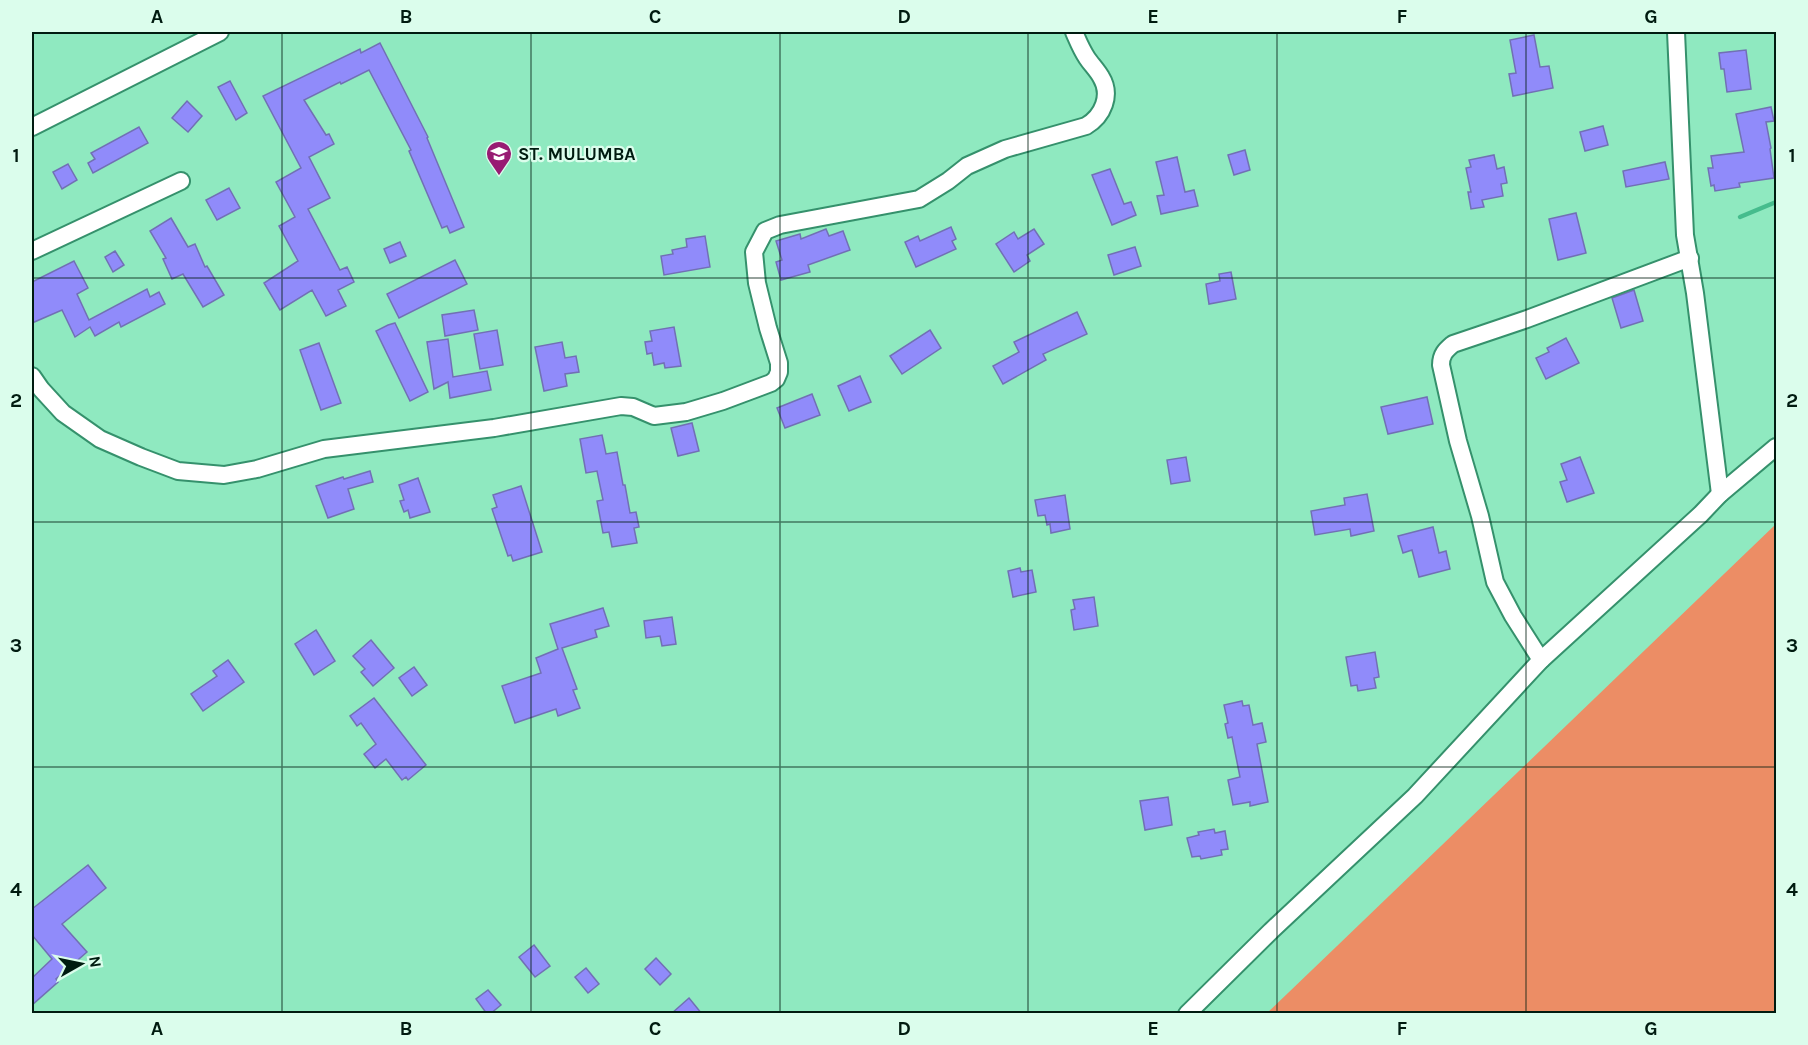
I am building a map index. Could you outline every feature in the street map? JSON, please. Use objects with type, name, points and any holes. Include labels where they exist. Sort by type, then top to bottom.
[{"type":"street","points":[[32,376],[40,389],[63,412],[100,439],[141,458],[178,471],[224,475],[257,469],[324,449],[494,428],[621,406],[633,407],[654,416],[677,414],[723,401],[771,383],[779,372],[779,363],[757,283],[754,252],[765,231],[780,225],[919,199],[967,166],[1005,148],[1086,126],[1095,121],[1103,110],[1106,99],[1105,87],[1074,32]]},
{"type":"street","points":[[1676,32],[1685,235],[1690,258],[1720,494]]},
{"type":"street","points":[[32,127],[210,34]]},
{"type":"street","points":[[32,251],[181,181]]},
{"type":"street","points":[[1540,660],[1495,582],[1480,516],[1458,441],[1441,358],[1453,344],[1690,258]]},
{"type":"street","points":[[1187,1014],[1415,795],[1540,660],[1701,514],[1720,494],[1776,447]]},
{"type":"shaded area","points":[[1776,524],[1776,1013],[1267,1013],[1337,946]]},
{"type":"building","points":[[1534,35],[1540,67],[1549,66],[1553,88],[1513,96],[1509,74],[1516,73],[1510,40]]},
{"type":"building","points":[[380,43],[428,137],[464,227],[450,233],[447,226],[442,228],[409,151],[411,150],[369,70],[341,84],[340,82],[304,100],[334,144],[309,157],[330,198],[308,209],[340,270],[347,267],[354,282],[338,290],[346,306],[326,316],[312,290],[280,310],[264,283],[298,261],[279,226],[295,217],[276,182],[301,168],[263,96],[360,49],[361,53]]},
{"type":"building","points":[[1746,50],[1751,89],[1727,92],[1719,53]]},
{"type":"building","points":[[230,81],[247,113],[236,120],[218,87]]},
{"type":"building","points":[[187,101],[202,116],[188,132],[172,118]]},
{"type":"building","points":[[1771,107],[1774,121],[1766,122],[1774,178],[1739,183],[1740,187],[1715,191],[1714,185],[1711,186],[1708,168],[1713,168],[1711,156],[1744,152],[1736,114]]},
{"type":"building","points":[[1603,126],[1608,145],[1585,151],[1580,132]]},
{"type":"building","points":[[139,127],[148,143],[93,173],[88,163],[95,159],[91,153]]},
{"type":"building","points":[[1245,150],[1250,170],[1234,175],[1228,155]]},
{"type":"building","points":[[1494,155],[1497,169],[1504,167],[1507,183],[1501,184],[1503,196],[1482,200],[1484,207],[1471,209],[1468,192],[1471,192],[1466,168],[1471,167],[1469,160]]},
{"type":"building","points":[[1177,157],[1185,192],[1194,190],[1198,206],[1161,214],[1157,196],[1164,195],[1156,162]]},
{"type":"building","points":[[1665,162],[1669,179],[1626,187],[1623,171]]},
{"type":"building","points":[[68,164],[77,180],[62,189],[53,172]]},
{"type":"building","points":[[1110,169],[1124,204],[1131,202],[1136,215],[1112,225],[1092,175]]},
{"type":"building","points":[[229,188],[240,208],[217,220],[206,200]]},
{"type":"building","points":[[1576,213],[1586,253],[1558,260],[1549,219]]},
{"type":"building","points":[[171,218],[188,247],[195,244],[205,267],[207,266],[224,295],[203,307],[183,274],[172,279],[163,259],[166,258],[150,231]]},
{"type":"building","points":[[951,227],[956,239],[952,241],[956,249],[916,267],[905,242],[918,236],[920,241]]},
{"type":"building","points":[[826,229],[829,236],[843,231],[850,250],[808,265],[810,272],[781,280],[776,262],[782,260],[776,241],[800,234],[801,239]]},
{"type":"building","points":[[1034,229],[1044,244],[1027,255],[1030,261],[1014,272],[996,244],[1014,232],[1018,239]]},
{"type":"building","points":[[705,236],[710,267],[664,275],[661,256],[673,254],[672,250],[687,247],[686,239]]},
{"type":"building","points":[[400,242],[406,256],[390,263],[384,249]]},
{"type":"building","points":[[1135,247],[1141,266],[1114,275],[1108,255]]},
{"type":"building","points":[[115,251],[124,265],[113,272],[105,257]]},
{"type":"building","points":[[455,260],[467,284],[399,318],[387,294]]},
{"type":"building","points":[[74,261],[88,288],[77,294],[89,320],[147,289],[150,297],[159,292],[165,304],[121,327],[119,322],[95,336],[90,327],[75,337],[62,310],[32,323],[32,282]]},
{"type":"building","points":[[1231,272],[1236,299],[1209,304],[1206,284],[1220,281],[1219,274]]},
{"type":"building","points":[[1634,290],[1643,321],[1621,328],[1612,298]]},
{"type":"building","points":[[474,310],[478,330],[445,336],[442,315]]},
{"type":"building","points":[[1077,312],[1087,334],[1043,354],[1046,360],[1003,384],[993,366],[1019,352],[1014,342]]},
{"type":"building","points":[[395,323],[428,392],[410,401],[376,331]]},
{"type":"building","points":[[674,327],[681,366],[665,368],[664,363],[654,365],[652,353],[647,354],[645,342],[652,341],[650,331]]},
{"type":"building","points":[[497,330],[503,365],[480,369],[474,334]]},
{"type":"building","points":[[930,330],[941,348],[902,374],[890,356]]},
{"type":"building","points":[[1566,338],[1579,363],[1546,379],[1536,358],[1549,352],[1547,348]]},
{"type":"building","points":[[448,339],[453,377],[487,371],[491,390],[450,398],[448,382],[434,389],[427,342]]},
{"type":"building","points":[[562,342],[565,358],[576,356],[579,372],[565,374],[567,386],[544,391],[535,347]]},
{"type":"building","points":[[319,343],[341,403],[321,410],[300,350]]},
{"type":"building","points":[[860,376],[871,402],[849,411],[838,386]]},
{"type":"building","points":[[812,394],[820,415],[785,428],[777,408]]},
{"type":"building","points":[[1427,397],[1433,424],[1388,434],[1381,407]]},
{"type":"building","points":[[692,423],[699,451],[678,456],[671,428]]},
{"type":"building","points":[[602,435],[606,454],[617,452],[630,513],[636,512],[639,527],[634,528],[637,543],[612,547],[609,532],[603,533],[597,501],[603,500],[597,471],[586,473],[580,439]]},
{"type":"building","points":[[1186,457],[1190,481],[1171,484],[1167,460]]},
{"type":"building","points":[[1580,457],[1594,493],[1567,502],[1560,482],[1567,480],[1561,464]]},
{"type":"building","points":[[370,471],[373,482],[348,489],[354,509],[328,518],[316,486]]},
{"type":"building","points":[[418,478],[430,512],[410,518],[408,510],[404,512],[400,501],[404,500],[399,485]]},
{"type":"building","points":[[521,486],[542,552],[513,561],[511,555],[508,556],[492,509],[497,507],[493,495]]},
{"type":"building","points":[[1367,494],[1374,531],[1351,536],[1350,529],[1315,535],[1311,511],[1345,505],[1344,498]]},
{"type":"building","points":[[1065,495],[1070,529],[1051,533],[1050,524],[1047,525],[1045,515],[1038,516],[1035,500]]},
{"type":"building","points":[[1433,527],[1439,553],[1446,551],[1450,569],[1419,577],[1412,550],[1403,553],[1398,536]]},
{"type":"building","points":[[1020,568],[1021,572],[1032,570],[1036,592],[1013,597],[1008,571]]},
{"type":"building","points":[[1094,597],[1098,626],[1074,630],[1071,610],[1075,609],[1073,600]]},
{"type":"building","points":[[603,608],[609,626],[595,630],[597,637],[562,648],[577,689],[573,690],[580,708],[558,716],[556,709],[515,723],[502,686],[541,673],[536,658],[558,649],[550,624]]},
{"type":"building","points":[[672,617],[676,644],[662,646],[660,636],[646,638],[644,621]]},
{"type":"building","points":[[316,630],[335,661],[314,675],[295,644]]},
{"type":"building","points":[[371,640],[394,668],[373,686],[361,672],[365,669],[353,656]]},
{"type":"building","points":[[1375,652],[1379,677],[1374,678],[1376,688],[1358,691],[1357,685],[1351,686],[1346,657]]},
{"type":"building","points":[[228,660],[244,682],[203,711],[191,694],[217,676],[213,671]]},
{"type":"building","points":[[414,667],[427,685],[412,696],[399,678]]},
{"type":"building","points":[[374,698],[426,765],[408,780],[406,777],[402,780],[386,759],[375,768],[364,754],[376,744],[361,723],[357,726],[350,716]]},
{"type":"building","points":[[1242,701],[1243,706],[1249,705],[1253,725],[1262,723],[1266,742],[1257,744],[1268,802],[1250,806],[1250,802],[1233,805],[1228,780],[1240,777],[1232,737],[1228,738],[1225,724],[1228,723],[1224,705]]},
{"type":"building","points":[[1168,797],[1172,825],[1145,830],[1140,801]]},
{"type":"building","points":[[1214,829],[1215,833],[1225,831],[1228,849],[1221,850],[1222,855],[1201,859],[1200,856],[1192,857],[1187,838],[1199,835],[1198,832]]},
{"type":"building","points":[[88,865],[106,888],[62,924],[87,952],[56,979],[58,982],[32,1005],[32,978],[52,959],[32,935],[32,909]]},
{"type":"building","points":[[534,945],[550,966],[535,977],[519,957]]},
{"type":"building","points":[[656,958],[671,974],[660,985],[645,969]]},
{"type":"building","points":[[586,968],[599,984],[588,993],[575,977]]},
{"type":"building","points":[[488,990],[501,1005],[490,1014],[487,1014],[476,999]]},
{"type":"building","points":[[689,998],[702,1014],[671,1014]]},
{"type":"waterway","points":[[1740,217],[1776,202]]},
{"type":"place","name":"ST. MULUMBA","points":[[499,177]]}]
